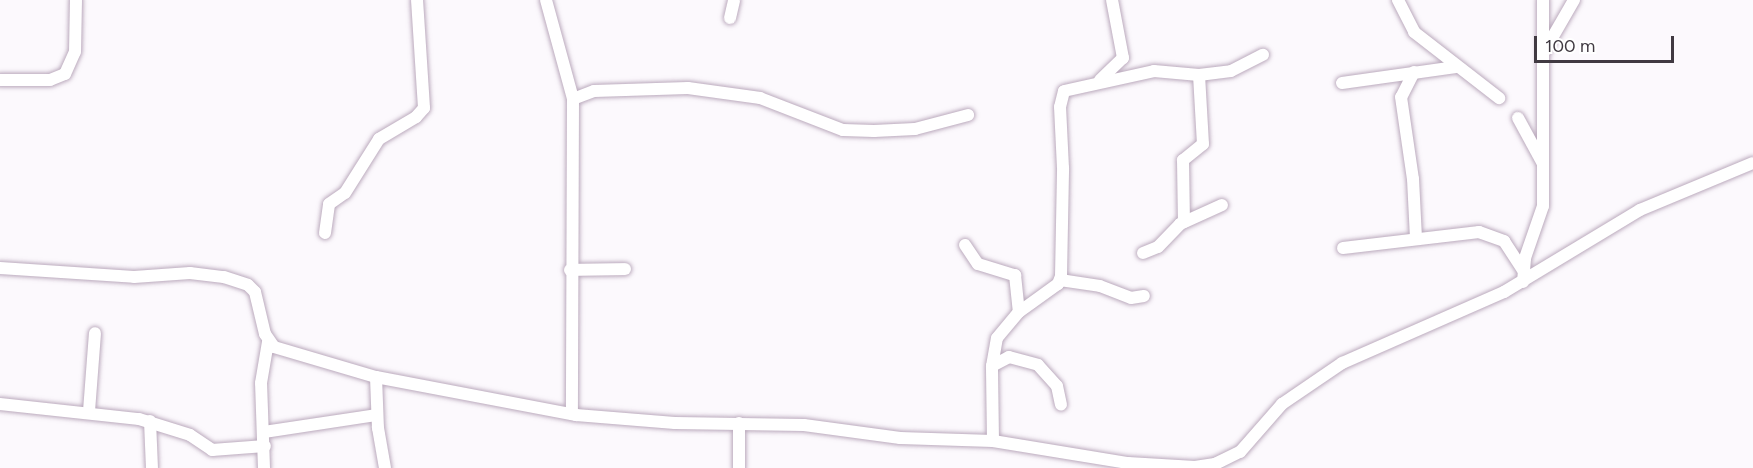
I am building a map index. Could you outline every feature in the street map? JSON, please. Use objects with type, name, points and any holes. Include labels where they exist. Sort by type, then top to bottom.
[{"type":"street","points":[[0,80],[50,80],[65,74],[75,52],[76,0]]},
{"type":"street","points":[[325,233],[329,204],[345,193],[379,139],[416,117],[424,108],[417,0]]},
{"type":"street","points":[[546,0],[573,99],[570,270],[572,414]]},
{"type":"street","points":[[730,18],[734,0]]},
{"type":"street","points":[[1098,81],[1123,58],[1112,0]]},
{"type":"street","points":[[1398,0],[1414,32],[1456,67],[1499,98]]},
{"type":"street","points":[[1523,276],[1542,213],[1543,0]]},
{"type":"street","points":[[1543,53],[1574,0]]},
{"type":"street","points":[[1060,280],[1061,97],[1071,87],[1098,81],[1171,70],[1199,75],[1231,71],[1263,55]]},
{"type":"street","points":[[1342,83],[1363,83],[1414,72],[1456,67]]},
{"type":"street","points":[[1414,72],[1401,97],[1416,238]]},
{"type":"street","points":[[1184,222],[1183,160],[1203,144],[1199,75]]},
{"type":"street","points":[[573,99],[594,91],[688,88],[760,98],[843,130],[915,129],[968,115]]},
{"type":"street","points":[[1518,118],[1543,163]]},
{"type":"street","points":[[268,342],[285,352],[376,377],[572,414],[675,423],[804,425],[900,438],[993,441],[1128,463],[1215,464],[1240,452],[1282,404],[1321,376],[1523,276],[1640,210],[1753,163]]},
{"type":"street","points":[[1143,253],[1158,247],[1166,235],[1184,222],[1222,205]]},
{"type":"street","points":[[1343,248],[1479,232],[1492,234],[1504,242],[1523,276]]},
{"type":"street","points":[[965,245],[978,264],[1015,275],[1019,312]]},
{"type":"street","points":[[0,268],[134,277],[190,273],[239,281],[255,292],[268,342],[261,373],[264,468]]},
{"type":"street","points":[[570,270],[625,269]]},
{"type":"street","points":[[993,441],[992,366],[997,338],[1019,312],[1060,280],[1100,286],[1131,298],[1144,296]]},
{"type":"street","points":[[89,411],[95,333]]},
{"type":"street","points":[[992,366],[1009,357],[1038,365],[1057,386],[1061,405]]},
{"type":"street","points":[[376,377],[376,415],[386,468]]},
{"type":"street","points":[[0,404],[36,410],[89,411],[150,421],[190,435],[213,450],[265,446]]},
{"type":"street","points":[[264,432],[376,415]]},
{"type":"street","points":[[150,421],[152,468]]},
{"type":"street","points":[[737,465],[739,423]]}]
